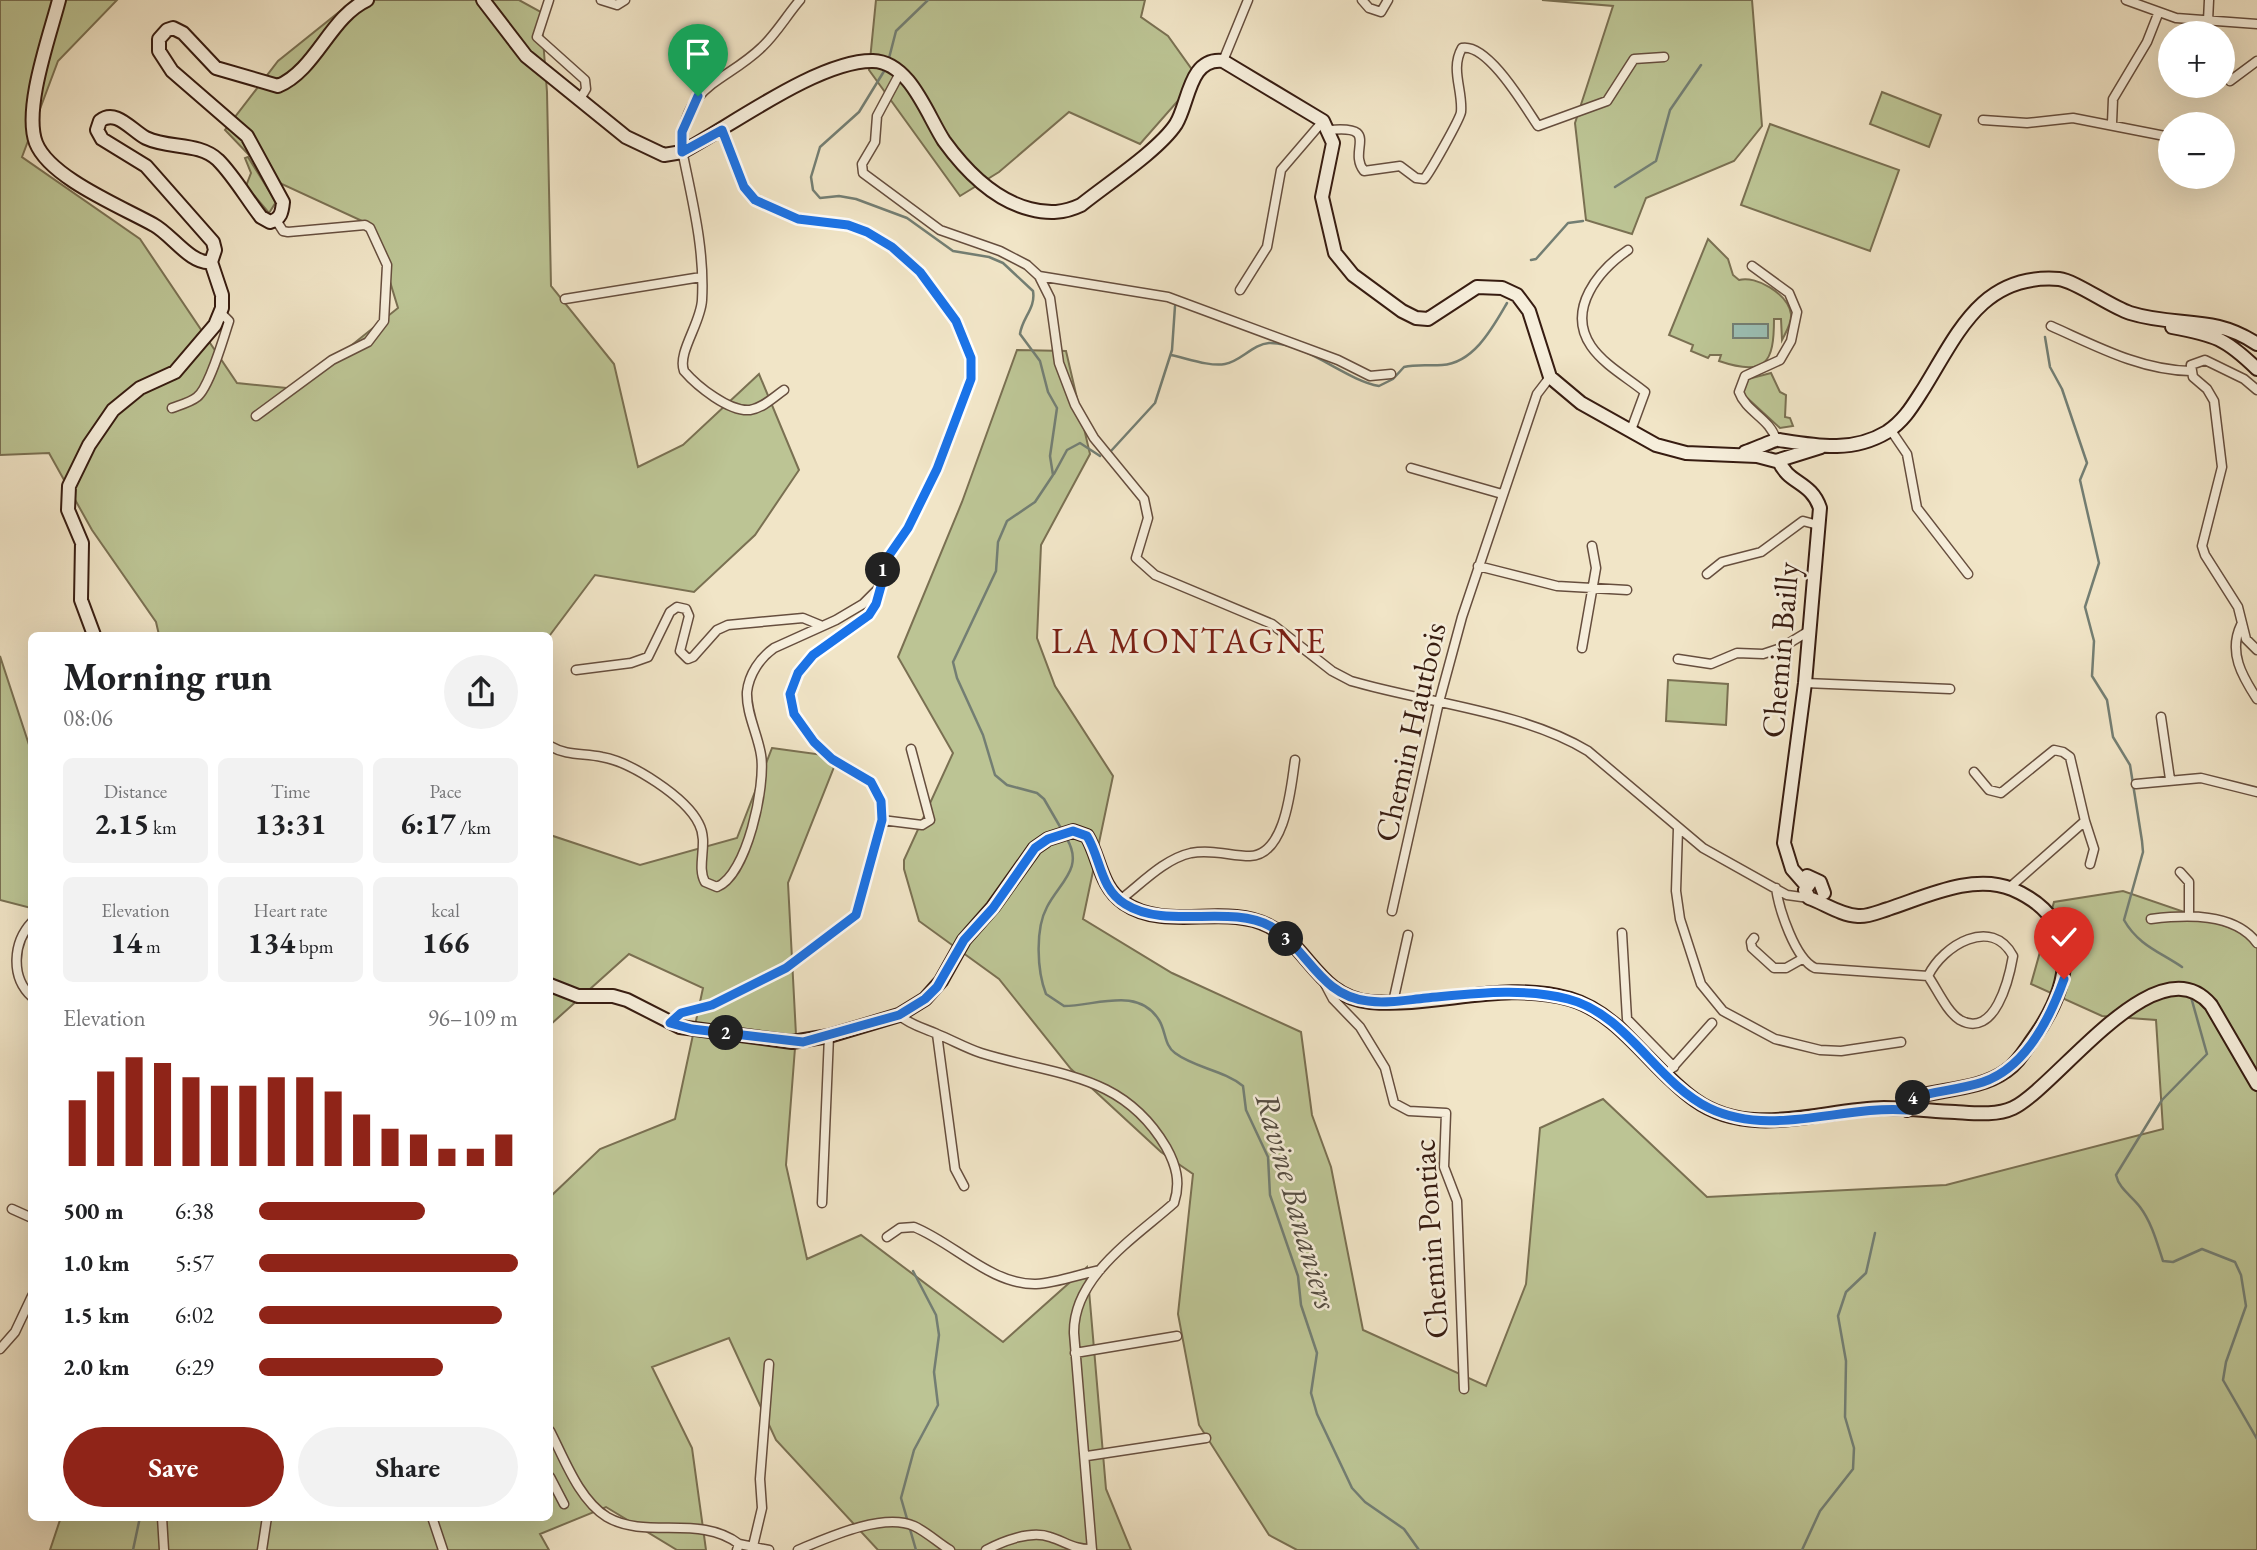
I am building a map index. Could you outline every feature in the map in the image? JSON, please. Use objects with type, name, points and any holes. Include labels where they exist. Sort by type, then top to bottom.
[{"type":"main road","points":[[59,0],[33,116],[34,140],[39,149],[63,172],[162,230],[199,261],[211,262]]},
{"type":"main road","points":[[93,632],[81,600],[82,543],[68,510],[67,497],[71,477],[113,410],[128,396],[175,372],[186,362],[215,326],[221,313],[222,295],[211,262],[215,250],[213,242],[146,166],[99,135],[97,125],[104,117],[116,117],[148,139],[189,147],[212,156],[261,217],[270,222],[276,220],[282,213],[283,202],[247,136],[172,71],[159,51],[159,40],[165,31],[173,28],[183,33],[216,68],[278,86],[295,75],[352,9],[366,0]]},
{"type":"main road","points":[[483,0],[526,56],[643,147],[664,155],[682,152],[816,76],[846,65],[881,62],[897,71],[911,85],[945,142],[976,177],[1010,202],[1053,213],[1068,211],[1081,205],[1167,135],[1178,119],[1198,70],[1208,63],[1223,61],[1326,126],[1331,155],[1322,197],[1331,245],[1345,268],[1402,312],[1423,320],[1443,312],[1477,287],[1495,286],[1509,290],[1522,300],[1529,311],[1550,377],[1581,403],[1671,450],[1700,455],[1735,455],[1821,447],[1861,443],[1890,429],[1908,414],[1975,311],[1998,290],[2059,279],[2111,306],[2157,319],[2223,326],[2257,344]]},
{"type":"main road","points":[[2157,319],[2172,327],[2209,334],[2227,341],[2257,369]]},
{"type":"main road","name":"Chemin Bailly","points":[[1777,451],[1783,471],[1816,495],[1819,508],[1805,683],[1784,843],[1788,860],[1812,891],[1846,914],[1856,916],[1873,915],[1952,889],[1982,883],[2010,888]]},
{"type":"main road","points":[[553,986],[578,996],[613,996],[627,1000],[670,1023],[692,1029],[792,1042],[829,1037],[899,1015],[925,999],[937,987],[964,940],[993,908],[1023,860],[1048,839],[1073,831],[1087,836],[1108,888],[1120,900],[1149,913],[1249,920],[1268,925],[1283,936],[1325,984],[1349,997],[1393,1002],[1472,995],[1525,994],[1564,998],[1599,1013],[1670,1071],[1694,1099],[1709,1108],[1750,1119],[1808,1118],[1885,1108],[1968,1113],[2011,1110],[2030,1097],[2128,1007],[2181,988],[2204,996],[2257,1084]]},
{"type":"main road","points":[[1907,1110],[1915,1097],[1981,1082],[2005,1072],[2014,1065],[2040,1029],[2058,994],[2065,964],[2065,950],[2060,933],[2040,907],[2010,888]]},
{"type":"street","points":[[550,0],[537,37],[585,80],[586,89],[580,99]]},
{"type":"street","points":[[601,0],[617,5],[625,0]]},
{"type":"street","points":[[784,390],[758,408],[742,410],[731,406],[684,371],[683,355],[701,312],[701,277],[698,221],[682,152],[682,132],[698,96],[713,80],[762,47],[800,0]]},
{"type":"street","points":[[1223,61],[1248,0]]},
{"type":"street","points":[[1362,0],[1369,8],[1381,12],[1388,0]]},
{"type":"street","points":[[2126,0],[2158,14],[2208,21],[2209,0]]},
{"type":"street","points":[[2112,123],[2113,99],[2142,51],[2158,14]]},
{"type":"street","points":[[2235,23],[2257,24]]},
{"type":"street","points":[[1240,290],[1267,247],[1280,170],[1326,126],[1351,129],[1358,134],[1361,142],[1360,163],[1364,171],[1400,166],[1416,178],[1424,179],[1459,122],[1461,97],[1456,62],[1462,48],[1474,48],[1482,54],[1501,74],[1538,126],[1607,101],[1634,59],[1664,57]]},
{"type":"street","points":[[2235,77],[2257,61]]},
{"type":"street","points":[[897,71],[877,116],[875,142],[862,164],[863,173],[940,230],[1000,251],[1027,265],[1038,276],[1050,299],[1059,363],[1075,405],[1094,438],[1144,499],[1147,518],[1136,558],[1141,565],[1155,575],[1272,624],[1332,671],[1351,681],[1527,724],[1570,740],[1588,751],[1678,829],[1728,864],[1787,895],[1812,891]]},
{"type":"street","points":[[1983,120],[2036,123],[2065,118],[2112,123],[2158,134]]},
{"type":"street","points":[[670,1023],[681,1013],[712,1005],[786,968],[822,939],[849,923],[856,915],[882,820],[881,801],[871,782],[832,759],[814,742],[794,714],[790,694],[798,673],[813,655],[869,615],[876,604],[890,554],[908,528],[950,442],[971,379],[971,358],[956,321],[920,272],[892,247],[848,225],[798,219],[755,200],[744,187],[722,130]]},
{"type":"street","points":[[256,416],[332,360],[368,342],[384,321],[387,265],[370,228],[365,225],[288,232],[283,231],[276,220]]},
{"type":"street","points":[[1628,250],[1593,282],[1586,300],[1584,322],[1586,336],[1594,349],[1645,393],[1630,430]]},
{"type":"street","points":[[1752,266],[1789,293],[1797,312],[1791,341],[1780,360],[1745,376],[1739,392],[1747,407],[1773,430],[1777,451]]},
{"type":"street","points":[[1038,276],[1168,298],[1338,360],[1373,377],[1391,374]]},
{"type":"street","points":[[565,299],[701,277]]},
{"type":"street","points":[[172,408],[199,396],[216,363],[219,345],[229,321],[221,313]]},
{"type":"street","points":[[2050,326],[2134,362],[2164,369],[2190,371],[2214,401],[2222,467],[2202,546],[2238,607],[2246,639],[2257,650]]},
{"type":"street","points":[[2190,371],[2191,365],[2204,360],[2244,379],[2257,390]]},
{"type":"street","name":"Chemin Hautbois","points":[[1392,911],[1439,702],[1478,565],[1537,394],[1550,377]]},
{"type":"street","points":[[1890,429],[1907,454],[1917,508],[1968,574]]},
{"type":"street","points":[[1411,468],[1502,494]]},
{"type":"street","points":[[1707,574],[1722,562],[1761,552],[1803,522],[1818,525]]},
{"type":"street","points":[[1582,648],[1596,568],[1592,546]]},
{"type":"street","points":[[1478,565],[1551,586],[1627,590]]},
{"type":"street","points":[[553,747],[565,753],[615,760],[658,784],[700,825],[705,849],[701,876],[705,882],[717,887],[724,884],[738,865],[751,832],[759,795],[762,759],[747,692],[761,658],[774,648],[836,620],[863,604],[880,587]]},
{"type":"street","points":[[576,670],[631,663],[648,657],[670,612],[677,607],[686,609],[689,616],[680,651],[688,659],[693,657],[717,630],[728,625],[803,618],[820,625]]},
{"type":"street","points":[[2241,624],[2236,640],[2238,666],[2257,699]]},
{"type":"street","points":[[1678,659],[1711,664],[1737,653],[1763,654],[1781,648],[1809,631]]},
{"type":"street","points":[[1805,683],[1950,689]]},
{"type":"street","points":[[2161,718],[2170,779]]},
{"type":"street","points":[[882,820],[922,825],[930,820],[911,749]]},
{"type":"street","points":[[1974,772],[1989,789],[2001,793],[2054,750],[2070,757],[2094,849],[2091,864]]},
{"type":"street","points":[[1120,900],[1164,866],[1191,853],[1209,851],[1251,856],[1268,848],[1279,833],[1288,806],[1295,760]]},
{"type":"street","points":[[2136,784],[2170,779],[2220,780],[2257,792]]},
{"type":"street","points":[[2010,888],[2085,821]]},
{"type":"street","points":[[1678,829],[1676,891],[1680,919],[1701,984],[1723,1011],[1775,1039],[1820,1050],[1841,1051],[1901,1042]]},
{"type":"street","points":[[2180,872],[2189,882],[2189,915]]},
{"type":"street","points":[[1776,888],[1778,905],[1802,959],[1815,968],[1928,976]]},
{"type":"street","points":[[2151,919],[2189,915],[2213,919],[2254,934],[2257,943]]},
{"type":"street","points":[[28,928],[19,940],[16,958],[23,987],[28,993]]},
{"type":"street","points":[[1622,933],[1628,1019],[1670,1071],[1712,1023]]},
{"type":"street","points":[[1982,934],[1995,936],[2007,944],[2013,956],[1996,1009],[1981,1023],[1972,1024],[1959,1019],[1928,976],[1941,958],[1982,934]]},
{"type":"street","points":[[1393,1002],[1408,935]]},
{"type":"street","points":[[1754,938],[1751,942],[1752,948],[1774,968],[1786,968],[1802,959]]},
{"type":"street","name":"Chemin Pontiac","points":[[1325,984],[1333,999],[1360,1027],[1385,1068],[1394,1103],[1409,1111],[1446,1113],[1444,1167],[1457,1201],[1464,1389]]},
{"type":"street","points":[[899,1015],[979,1053],[1103,1085],[1138,1109],[1158,1133],[1178,1176],[1174,1203],[1100,1270],[1077,1305],[1073,1324],[1087,1456],[1092,1549],[1073,1548],[1040,1535],[1006,1541],[986,1550]]},
{"type":"street","points":[[937,1034],[955,1169],[964,1186]]},
{"type":"street","points":[[822,1203],[829,1037]]},
{"type":"street","points":[[12,1209],[28,1216]]},
{"type":"street","points":[[887,1237],[900,1228],[914,1227],[999,1275],[1024,1283],[1040,1284],[1100,1270]]},
{"type":"street","points":[[0,1349],[15,1332],[28,1304]]},
{"type":"street","points":[[1075,1353],[1177,1336]]},
{"type":"street","points":[[753,1546],[762,1508],[760,1479],[769,1364]]},
{"type":"street","points":[[553,1437],[584,1494],[607,1517],[628,1523],[685,1526],[720,1533],[738,1547],[753,1546],[769,1550]]},
{"type":"street","points":[[1087,1456],[1206,1438]]},
{"type":"street","points":[[553,1483],[564,1504]]},
{"type":"street","points":[[162,1521],[164,1550]]},
{"type":"street","points":[[262,1550],[266,1521]]},
{"type":"street","points":[[433,1521],[443,1550]]},
{"type":"street","points":[[798,1550],[852,1528],[900,1523],[917,1527],[950,1550]]},
{"type":"green space","points":[[0,0],[117,0],[58,61],[22,157],[140,239],[237,383],[297,389],[398,308],[373,226],[273,180],[225,130],[278,61],[354,0],[519,0],[541,12],[547,92],[551,286],[614,364],[638,467],[683,445],[759,374],[799,470],[755,535],[694,592],[595,575],[552,632],[158,632],[156,622],[92,530],[49,453],[0,455]]},
{"type":"green space","points":[[876,0],[1145,0],[1141,17],[1168,36],[1198,78],[1140,144],[1069,112],[999,172],[960,196],[869,70]]},
{"type":"green space","points":[[1542,0],[1752,0],[1762,126],[1734,161],[1646,198],[1632,234],[1586,220],[1575,123],[1613,6]]},
{"type":"green space","points":[[1882,92],[1941,115],[1929,147],[1870,124]]},
{"type":"green space","points":[[1770,124],[1899,170],[1870,251],[1741,205]]},
{"type":"green space","points":[[248,157],[276,202],[269,213],[246,186],[251,173],[245,158]]},
{"type":"green space","points":[[1708,239],[1728,259],[1733,275],[1739,280],[1762,283],[1778,293],[1789,307],[1791,321],[1782,340],[1781,319],[1774,319],[1769,356],[1757,366],[1735,366],[1719,361],[1721,355],[1710,355],[1708,358],[1691,351],[1693,345],[1669,335]]},
{"type":"green space","points":[[1017,350],[1066,351],[1090,454],[1041,545],[1037,638],[1055,686],[1113,776],[1083,919],[1172,973],[1301,1032],[1312,1115],[1331,1167],[1363,1330],[1486,1386],[1526,1284],[1540,1128],[1603,1099],[1707,1197],[1946,1185],[2163,1129],[2156,1020],[2102,1016],[2031,984],[2054,902],[2123,891],[2246,933],[2257,945],[2257,1550],[1297,1550],[1269,1535],[1199,1425],[1178,1314],[1193,1174],[1161,1152],[1071,1069],[999,979],[919,921],[904,869],[904,860],[953,753],[898,657],[962,502]]},
{"type":"green space","points":[[1771,373],[1780,392],[1786,395],[1785,417],[1790,418],[1793,426],[1780,428],[1744,395],[1743,389],[1748,379]]},
{"type":"green space","points":[[0,656],[28,742],[28,907],[0,900]]},
{"type":"green space","points":[[1668,680],[1728,684],[1726,725],[1666,721]]},
{"type":"green space","points":[[772,748],[838,757],[788,883],[796,1035],[786,1165],[807,1259],[861,1235],[1003,1342],[1087,1267],[1106,1489],[1131,1550],[878,1550],[776,1440],[729,1338],[652,1367],[692,1448],[706,1550],[677,1550],[606,1507],[540,1534],[549,1550],[50,1550],[60,1521],[553,1521],[553,1194],[600,1149],[675,1119],[703,988],[629,954],[553,1022],[553,836],[640,865],[737,838]]},
{"type":"water","points":[[1733,324],[1768,324],[1768,338],[1733,338]]},
{"type":"waterway","name":"Ravine Bananiers","points":[[888,62],[896,31],[928,0]]},
{"type":"waterway","points":[[1615,187],[1656,161],[1670,110],[1701,65]]},
{"type":"waterway","name":"Ravine Bananiers","points":[[886,68],[859,112],[820,147],[811,177],[813,190],[820,198],[839,196],[856,199],[907,218],[953,251],[989,257],[1003,263],[1033,291],[1033,303],[1020,334],[1040,361],[1048,392],[1057,408],[1050,456],[1053,475],[1035,502],[1007,521],[998,542],[996,571],[953,662],[957,678],[983,735],[995,775],[1007,785],[1037,793],[1044,799],[1062,830]]},
{"type":"waterway","points":[[1531,260],[1536,259],[1568,223],[1583,221]]},
{"type":"waterway","points":[[1171,355],[1219,365],[1231,363],[1263,344],[1283,344],[1297,348],[1353,377],[1379,386],[1393,379],[1404,367],[1442,365],[1464,358],[1481,342],[1507,303]]},
{"type":"waterway","points":[[1111,451],[1155,403],[1172,350],[1175,306]]},
{"type":"waterway","points":[[2045,337],[2050,367],[2062,389],[2087,463],[2080,480],[2099,563],[2085,607],[2094,641],[2092,676],[2107,700],[2113,737],[2130,765],[2142,841],[2143,852],[2124,920],[2143,942],[2182,967]]},
{"type":"waterway","points":[[1054,474],[1067,450],[1080,443],[1100,456]]},
{"type":"waterway","name":"Ravine Bananiers","points":[[1067,839],[1072,849],[1072,867],[1047,907],[1039,938],[1039,962],[1046,994],[1064,1006],[1116,1000],[1140,1003],[1159,1020],[1169,1046],[1175,1053],[1243,1086],[1246,1110],[1268,1157],[1270,1195],[1298,1276],[1301,1305],[1317,1353],[1311,1393],[1317,1414],[1352,1488],[1365,1502],[1404,1529],[1419,1550]]},
{"type":"waterway","points":[[2191,997],[2207,1054],[2162,1100],[2116,1175],[2148,1220],[2163,1261],[2173,1262],[2202,1249],[2235,1262],[2241,1275],[2246,1306],[2226,1362],[2223,1380],[2257,1439]]},
{"type":"waterway","points":[[1802,1550],[1820,1511],[1853,1469],[1854,1448],[1845,1417],[1846,1361],[1838,1316],[1846,1292],[1866,1273],[1875,1233]]},
{"type":"waterway","points":[[913,1271],[936,1315],[939,1335],[934,1372],[938,1405],[914,1450],[901,1498],[916,1550]]},
{"type":"waterway","points":[[133,1550],[139,1521]]},
{"type":"district","name":"LA MONTAGNE","points":[[1189,640]]},
{"type":"route","points":[[698,96],[682,132],[682,152],[722,130],[744,187],[755,200],[798,219],[848,225],[867,232],[892,247],[920,272],[956,321],[971,358],[971,379],[950,442],[908,528],[890,554],[882,573],[876,604],[869,615],[813,655],[798,673],[790,694],[794,714],[814,742],[832,759],[871,782],[881,801],[882,820],[856,915],[849,923],[822,939],[786,968],[712,1005],[681,1013],[670,1023],[692,1029],[803,1042],[829,1037],[912,1009],[937,987],[964,940],[993,908],[1023,860],[1048,839],[1073,831],[1087,836],[1108,888],[1125,904],[1137,910],[1170,916],[1249,920],[1268,925],[1292,945],[1325,984],[1349,997],[1366,1001],[1393,1002],[1472,995],[1525,994],[1573,1000],[1599,1013],[1694,1099],[1709,1108],[1750,1119],[1808,1118],[1885,1108],[1907,1110],[1911,1099],[1915,1097],[1996,1077],[2014,1065],[2040,1029],[2064,979]]}]
